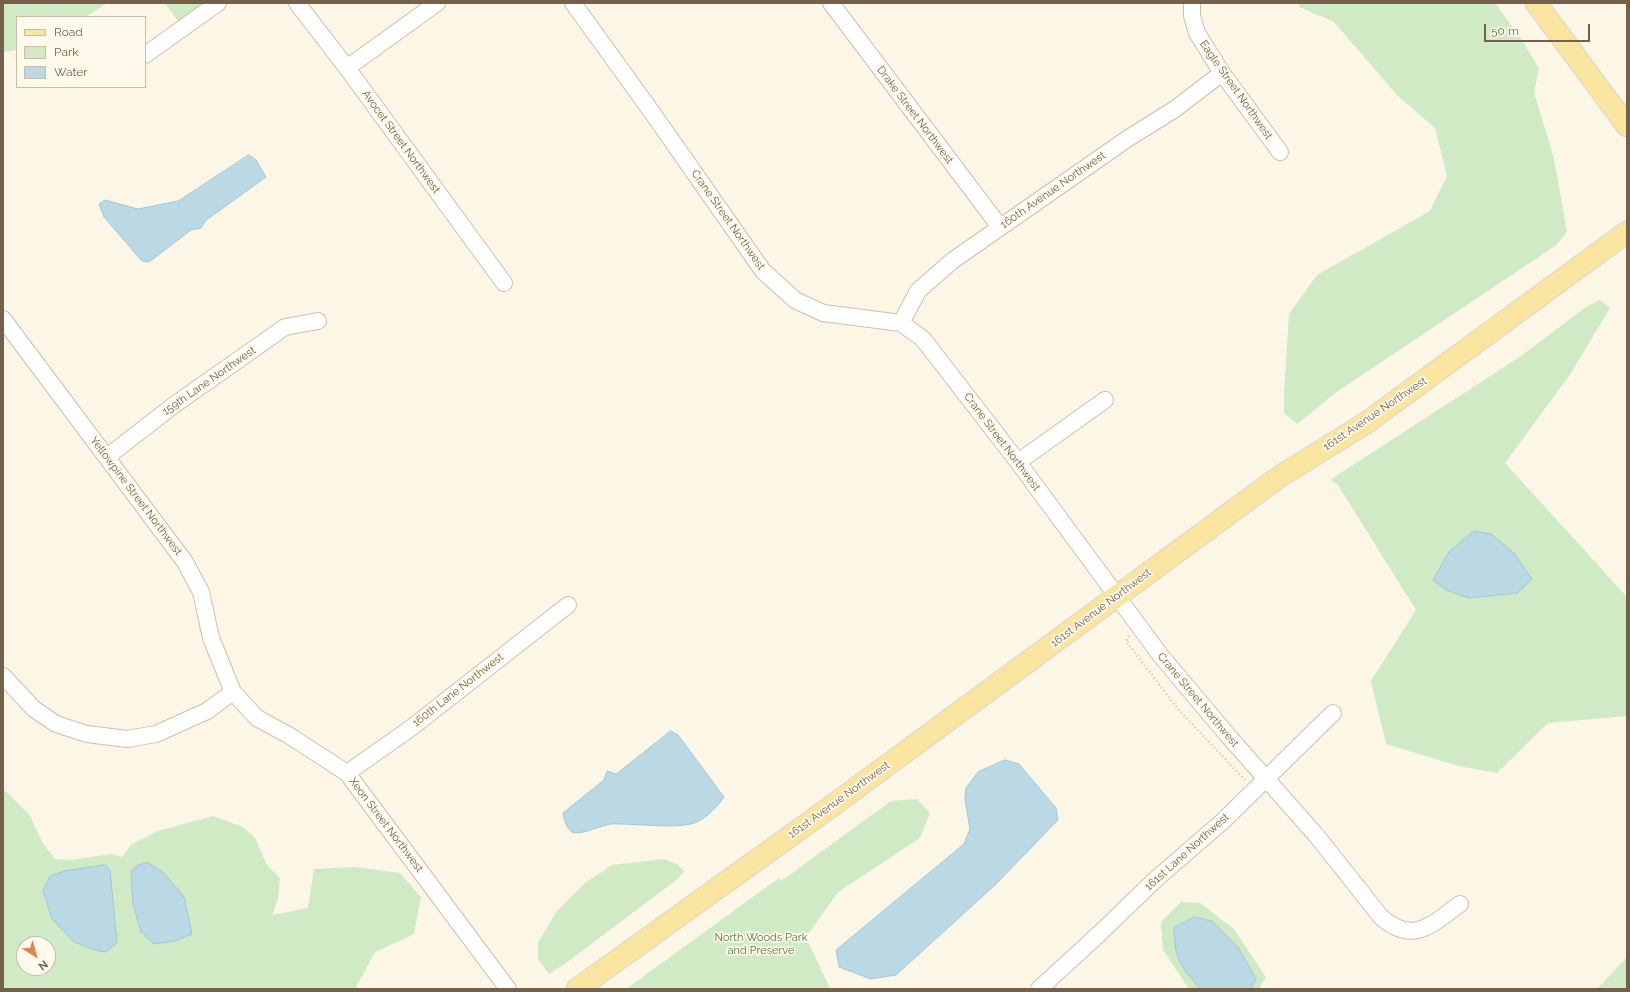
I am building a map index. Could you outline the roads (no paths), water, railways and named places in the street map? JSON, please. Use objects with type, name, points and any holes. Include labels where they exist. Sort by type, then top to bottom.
[{"type":"main road","points":[[1536,3],[1627,126]]},
{"type":"main road","name":"161st Avenue Northwest","points":[[577,989],[825,811],[1280,477],[1366,423],[1627,232]]},
{"type":"street","points":[[146,54],[218,3]]},
{"type":"street","name":"Avocet Street Northwest","points":[[297,3],[347,68],[504,283]]},
{"type":"street","points":[[347,68],[437,3]]},
{"type":"street","name":"Crane Street Northwest","points":[[573,3],[652,111],[763,271],[795,300],[823,313],[900,323],[923,339],[1018,462],[1137,624],[1200,704],[1316,835],[1381,917],[1392,926],[1407,931],[1416,930],[1428,926],[1460,904]]},
{"type":"street","name":"Drake Street Northwest","points":[[831,3],[1000,227]]},
{"type":"street","name":"Eagle Street Northwest","points":[[1192,3],[1192,16],[1197,34],[1222,73],[1280,152]]},
{"type":"street","name":"160th Avenue Northwest","points":[[900,323],[918,291],[952,261],[1127,138],[1175,109],[1222,73]]},
{"type":"street","name":"Yellowpine Street Northwest","points":[[3,319],[186,562],[201,592],[211,638],[233,692]]},
{"type":"street","name":"159th Lane Northwest","points":[[107,457],[174,405],[285,327],[318,321]]},
{"type":"street","points":[[1018,462],[1105,400]]},
{"type":"street","name":"160th Lane Northwest","points":[[347,773],[411,728],[568,605]]},
{"type":"street","points":[[3,676],[34,709],[56,724],[87,734],[127,739],[156,734],[207,711],[233,692]]},
{"type":"street","name":"Xeon Street Northwest","points":[[233,692],[257,718],[290,736],[347,773],[508,989]]},
{"type":"street","name":"161st Lane Northwest","points":[[1039,989],[1156,879],[1223,821],[1334,713]]},
{"type":"water","points":[[249,155],[256,160],[266,177],[205,221],[201,228],[191,230],[149,262],[142,261],[104,217],[99,204],[105,200],[138,209],[178,201]]},
{"type":"water","points":[[1474,531],[1491,534],[1514,553],[1532,579],[1518,593],[1469,598],[1448,591],[1433,580],[1449,552]]},
{"type":"water","points":[[671,731],[678,735],[724,797],[712,811],[697,822],[679,826],[611,824],[580,833],[572,832],[568,828],[563,813],[604,780],[607,771],[616,774]]},
{"type":"water","points":[[1005,760],[1019,764],[1056,808],[1058,820],[995,885],[896,975],[871,979],[839,967],[836,950],[964,844],[970,829],[965,799],[966,788],[978,772]]},
{"type":"water","points":[[148,863],[163,872],[184,897],[192,934],[175,941],[154,944],[141,932],[133,904],[131,871],[138,865]]},
{"type":"water","points":[[105,865],[110,870],[117,943],[106,952],[98,951],[74,942],[52,919],[43,890],[50,876],[65,871]]},
{"type":"water","points":[[1195,917],[1212,921],[1238,947],[1256,979],[1252,987],[1248,989],[1200,989],[1193,981],[1183,968],[1177,955],[1174,928]]},
{"type":"park label","name":"North Woods Park and Preserve","points":[[761,944]]}]
